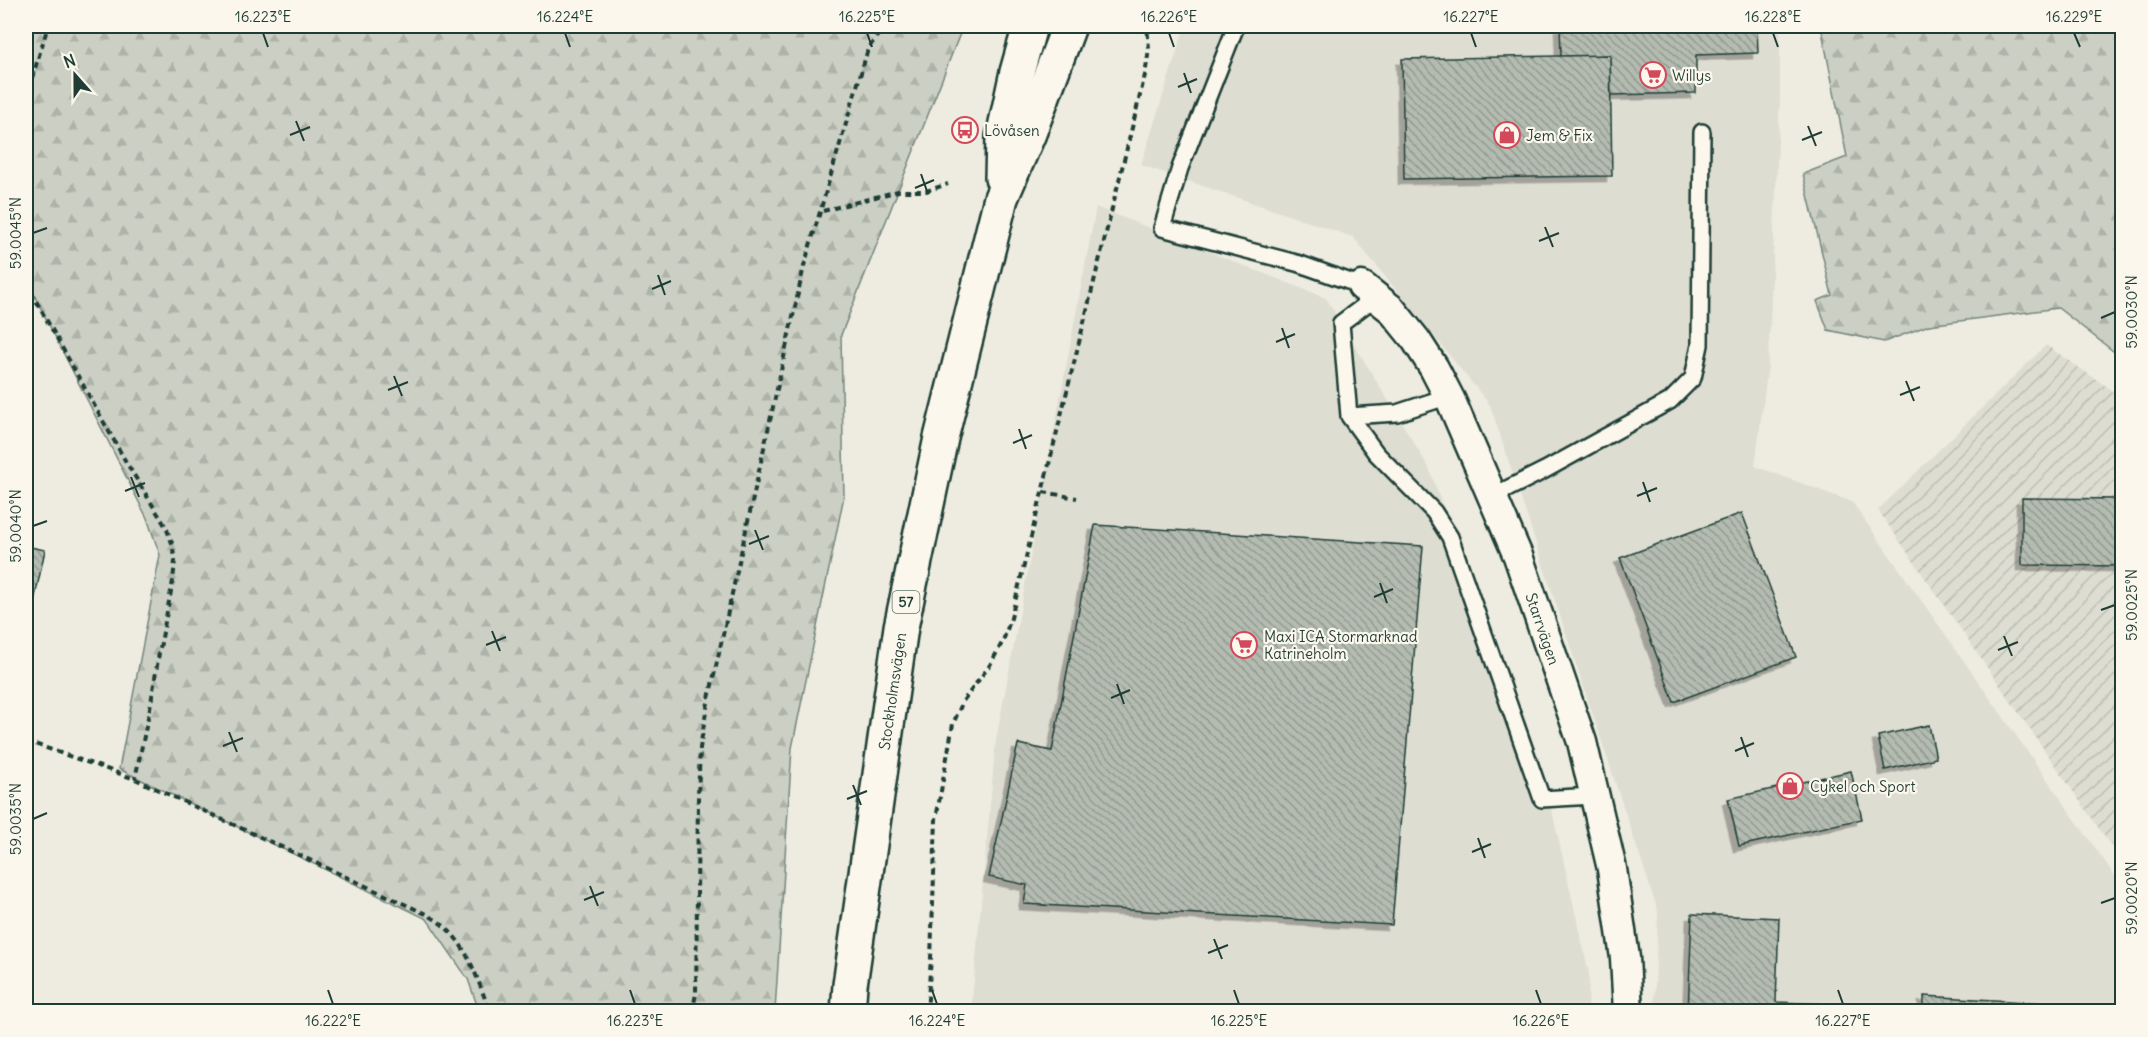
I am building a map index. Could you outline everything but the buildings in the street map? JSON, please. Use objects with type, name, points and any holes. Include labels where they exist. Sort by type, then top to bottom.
[{"type":"main road","name":"Stockholmsvägen","points":[[1001,198],[1003,137],[1030,26]]},
{"type":"main road","name":"Stockholmsvägen","points":[[848,1011],[901,627],[941,438],[1001,198],[1034,121],[1069,26]]},
{"type":"street","name":"Starrvägen","points":[[1369,292],[1391,309],[1416,340],[1434,368],[1449,396],[1518,555],[1582,742],[1612,869],[1625,958],[1628,1011]]},
{"type":"lane","points":[[1236,26],[1180,168],[1162,228],[1271,256],[1369,292],[1341,323],[1348,416],[1376,453],[1434,512],[1450,537],[1542,799],[1593,796]]},
{"type":"lane","points":[[1493,496],[1670,401],[1692,378],[1701,345],[1702,132]]},
{"type":"lane","points":[[1348,416],[1397,413],[1449,396]]},
{"type":"path","points":[[26,98],[48,26]]},
{"type":"path","points":[[692,1011],[696,994],[698,788],[705,712],[804,266],[868,49],[884,26]]},
{"type":"path","points":[[927,1011],[932,958],[936,819],[953,724],[963,701],[990,664],[1003,641],[1011,618],[1145,75],[1149,49],[1147,26]]},
{"type":"path","points":[[822,211],[898,191],[926,191],[948,184]]},
{"type":"path","points":[[26,283],[126,462],[166,527],[172,543],[175,561],[173,581],[135,779]]},
{"type":"path","points":[[1043,492],[1077,498]]},
{"type":"path","points":[[26,741],[135,779],[426,914],[447,929],[460,946],[472,967],[490,1011]]},
{"type":"shaded area","points":[[1185,26],[1780,26],[1780,98],[1768,366],[1755,466],[1852,502],[2122,886],[2122,1011],[1654,1011],[1658,911],[1490,405],[1353,237],[1141,165]]},
{"type":"shaded area","points":[[1096,207],[1326,298],[1429,468],[1553,815],[1589,973],[1588,1011],[971,1012],[996,740]]},
{"type":"shaded area","points":[[2046,345],[2122,397],[2122,862],[1878,510]]},
{"type":"green space","points":[[26,26],[963,26],[841,335],[844,496],[792,748],[775,1011],[479,1011],[468,979],[427,919],[119,769],[160,555],[147,518],[26,279]]},
{"type":"green space","points":[[1821,26],[2122,26],[2122,358],[2058,308],[1929,325],[1884,342],[1828,330],[1817,301],[1832,295],[1803,174],[1847,157]]},
{"type":"place","name":"Willys","points":[[1653,75]]},
{"type":"place","name":"Lövåsen","points":[[965,130]]},
{"type":"place","name":"Jem & Fix","points":[[1507,135]]},
{"type":"place","name":"Maxi ICA Stormarknad Katrineholm","points":[[1244,645]]},
{"type":"place","name":"Cykel och Sport","points":[[1790,786]]}]
